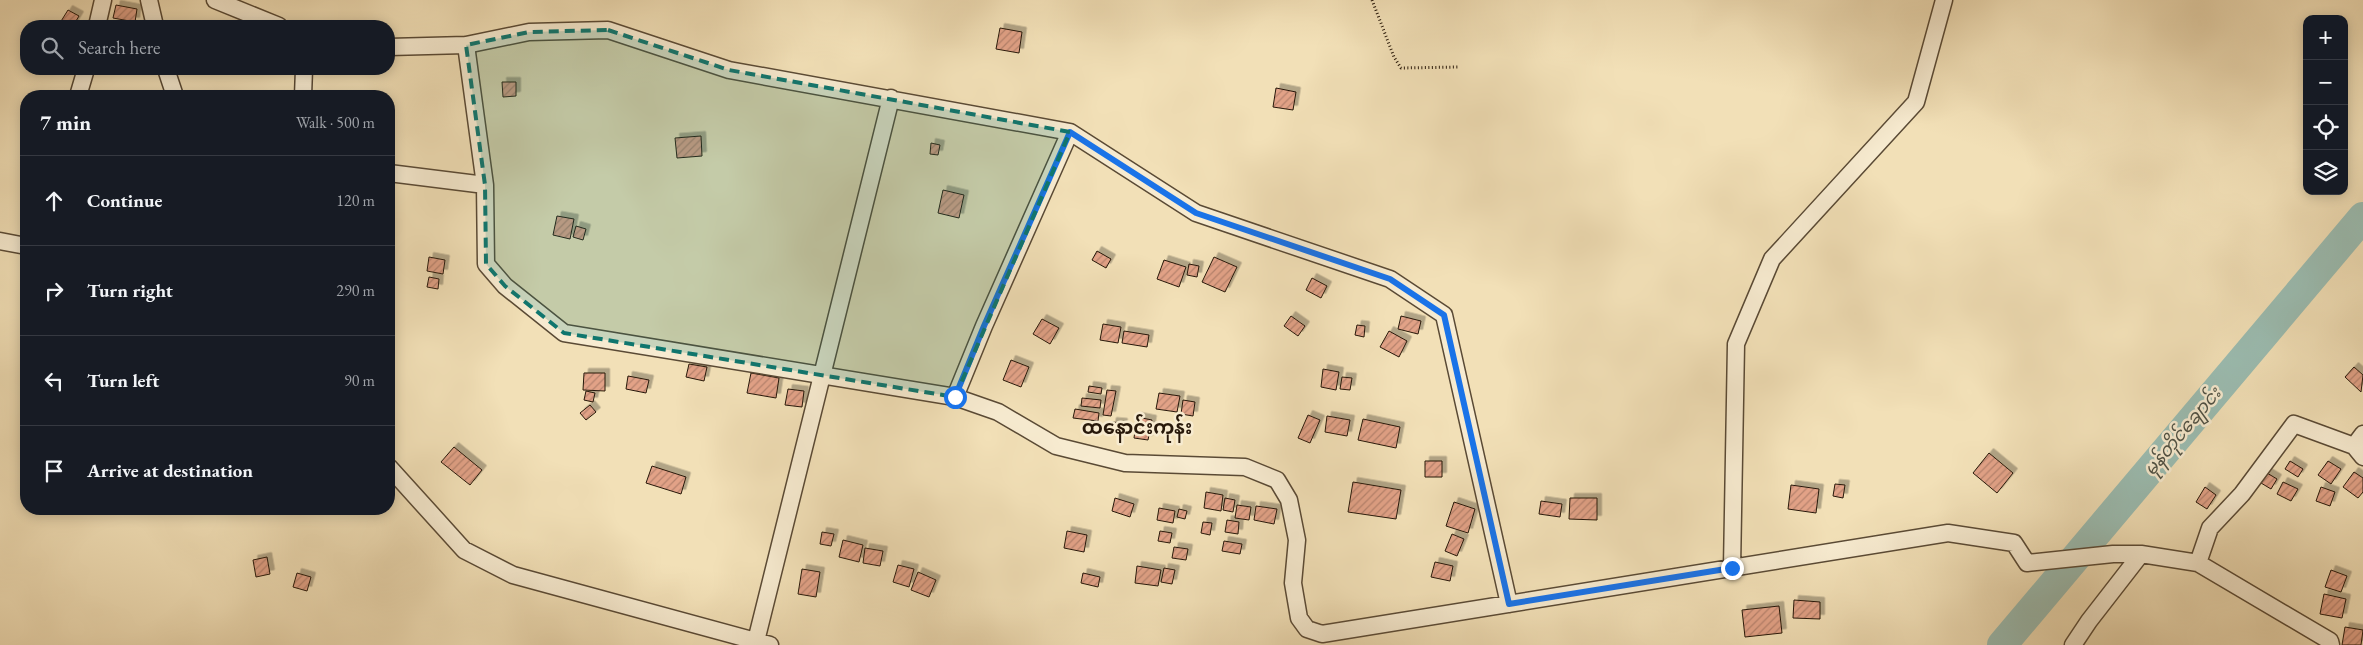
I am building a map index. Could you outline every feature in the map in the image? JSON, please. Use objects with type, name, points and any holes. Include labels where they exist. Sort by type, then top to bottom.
[{"type":"street","points":[[98,20],[103,0]]},
{"type":"street","points":[[149,0],[154,20]]},
{"type":"street","points":[[215,0],[264,20]]},
{"type":"street","points":[[1732,568],[1736,344],[1772,259],[1916,102],[1944,0]]},
{"type":"street","points":[[395,47],[466,45],[529,32],[608,30],[729,70],[1070,132],[1196,213],[1390,279],[1444,315],[1509,604]]},
{"type":"street","points":[[466,45],[485,185],[486,264],[505,286],[564,333],[955,397],[998,412],[1056,446],[1125,463],[1245,467],[1277,480],[1289,500],[1297,540],[1293,583],[1299,618],[1307,629],[1322,634],[1948,533],[2014,543],[2028,563],[2113,554],[2141,554],[2198,563],[2330,641],[2331,645]]},
{"type":"street","points":[[80,90],[84,75]]},
{"type":"street","points":[[168,75],[173,90]]},
{"type":"street","points":[[303,90],[304,75]]},
{"type":"street","points":[[395,474],[464,550],[513,575],[763,643],[822,375],[891,98]]},
{"type":"street","points":[[955,397],[984,326],[1070,132]]},
{"type":"street","points":[[395,174],[485,185]]},
{"type":"street","points":[[0,241],[20,245]]},
{"type":"street","points":[[2198,563],[2210,528],[2242,494],[2294,424],[2360,446]]},
{"type":"street","points":[[2073,645],[2089,621],[2141,554]]},
{"type":"path","points":[[1372,0],[1394,57],[1401,68],[1458,67]]},
{"type":"highlighted area","points":[[608,30],[729,70],[1070,132],[955,397],[564,333],[505,286],[486,264],[485,185],[466,45],[529,32]]},
{"type":"building","points":[[116,5],[137,9],[135,20],[113,18]]},
{"type":"building","points":[[68,10],[79,16],[77,20],[62,20]]},
{"type":"building","points":[[1000,28],[1022,32],[1019,53],[996,49]]},
{"type":"building","points":[[502,82],[516,82],[516,96],[503,97]]},
{"type":"building","points":[[1276,88],[1296,92],[1293,110],[1273,107]]},
{"type":"building","points":[[701,136],[702,156],[677,158],[675,138]]},
{"type":"building","points":[[931,143],[940,145],[938,155],[930,154]]},
{"type":"building","points":[[943,190],[964,195],[959,218],[938,213]]},
{"type":"building","points":[[557,216],[574,219],[570,239],[553,235]]},
{"type":"building","points":[[576,226],[586,229],[583,240],[573,237]]},
{"type":"building","points":[[1097,251],[1111,259],[1106,268],[1092,260]]},
{"type":"building","points":[[429,257],[445,260],[443,274],[427,271]]},
{"type":"building","points":[[1214,257],[1237,267],[1225,292],[1202,282]]},
{"type":"building","points":[[1164,260],[1186,267],[1179,287],[1157,279]]},
{"type":"building","points":[[1189,264],[1199,266],[1197,277],[1187,275]]},
{"type":"building","points":[[429,277],[439,279],[438,289],[427,287]]},
{"type":"building","points":[[1312,278],[1327,286],[1321,298],[1306,290]]},
{"type":"building","points":[[1291,316],[1305,326],[1298,336],[1284,326]]},
{"type":"building","points":[[1401,316],[1421,321],[1418,334],[1398,329]]},
{"type":"building","points":[[1042,319],[1059,328],[1050,344],[1033,334]]},
{"type":"building","points":[[1103,324],[1121,327],[1118,343],[1100,340]]},
{"type":"building","points":[[1357,325],[1365,326],[1364,337],[1355,335]]},
{"type":"building","points":[[1124,331],[1149,335],[1147,347],[1122,343]]},
{"type":"building","points":[[1389,331],[1407,341],[1399,357],[1380,347]]},
{"type":"building","points":[[1011,360],[1029,367],[1021,387],[1003,380]]},
{"type":"building","points":[[689,364],[707,367],[704,381],[686,377]]},
{"type":"building","points":[[2354,367],[2363,375],[2361,392],[2345,377]]},
{"type":"building","points":[[1323,369],[1339,372],[1336,390],[1321,387]]},
{"type":"building","points":[[584,373],[605,373],[605,391],[583,390]]},
{"type":"building","points":[[751,373],[779,378],[776,398],[747,393]]},
{"type":"building","points":[[628,376],[649,380],[646,393],[626,389]]},
{"type":"building","points":[[1342,377],[1352,378],[1350,390],[1340,389]]},
{"type":"building","points":[[1089,386],[1102,388],[1101,394],[1088,392]]},
{"type":"building","points":[[788,389],[804,391],[802,407],[785,405]]},
{"type":"building","points":[[1107,390],[1116,391],[1111,416],[1103,415]]},
{"type":"building","points":[[586,391],[595,393],[593,402],[584,400]]},
{"type":"building","points":[[1159,393],[1180,396],[1177,412],[1156,409]]},
{"type":"building","points":[[1082,398],[1101,400],[1100,408],[1081,406]]},
{"type":"building","points":[[1183,400],[1195,402],[1193,416],[1181,414]]},
{"type":"building","points":[[590,405],[596,412],[586,420],[580,413]]},
{"type":"building","points":[[1075,409],[1099,413],[1098,421],[1073,418]]},
{"type":"building","points":[[1308,415],[1320,420],[1310,443],[1298,438]]},
{"type":"building","points":[[1327,416],[1350,420],[1347,436],[1325,432]]},
{"type":"building","points":[[1137,417],[1152,420],[1148,440],[1134,438]]},
{"type":"building","points":[[1363,419],[1400,427],[1396,448],[1358,440]]},
{"type":"building","points":[[1112,422],[1123,423],[1121,435],[1110,434]]},
{"type":"building","points":[[454,447],[482,470],[470,485],[441,462]]},
{"type":"building","points":[[1989,453],[2013,473],[1997,493],[1973,473]]},
{"type":"building","points":[[1425,461],[1442,461],[1442,477],[1425,477]]},
{"type":"building","points":[[2290,461],[2303,469],[2298,477],[2285,469]]},
{"type":"building","points":[[2328,461],[2341,469],[2331,484],[2318,475]]},
{"type":"building","points":[[652,466],[686,477],[681,494],[646,483]]},
{"type":"building","points":[[2354,472],[2363,478],[2363,492],[2358,498],[2343,487]]},
{"type":"building","points":[[2267,473],[2277,479],[2271,489],[2261,483]]},
{"type":"building","points":[[1353,482],[1401,490],[1396,519],[1348,512]]},
{"type":"building","points":[[2283,482],[2298,489],[2291,501],[2277,494]]},
{"type":"building","points":[[1835,484],[1845,485],[1843,498],[1833,496]]},
{"type":"building","points":[[1791,485],[1819,489],[1816,513],[1788,509]]},
{"type":"building","points":[[2205,487],[2216,495],[2207,509],[2196,502]]},
{"type":"building","points":[[2321,487],[2335,492],[2330,506],[2316,501]]},
{"type":"building","points":[[1206,492],[1223,495],[1221,511],[1204,508]]},
{"type":"building","points":[[1115,498],[1134,504],[1130,517],[1112,511]]},
{"type":"building","points":[[1225,498],[1235,500],[1233,512],[1223,510]]},
{"type":"building","points":[[1570,498],[1597,498],[1597,520],[1569,519]]},
{"type":"building","points":[[1541,501],[1562,504],[1560,517],[1539,514]]},
{"type":"building","points":[[1454,502],[1475,509],[1468,533],[1446,526]]},
{"type":"building","points":[[1237,505],[1251,507],[1249,520],[1235,518]]},
{"type":"building","points":[[1256,506],[1277,509],[1274,524],[1254,520]]},
{"type":"building","points":[[1159,508],[1175,511],[1173,523],[1157,520]]},
{"type":"building","points":[[1179,509],[1187,511],[1185,519],[1177,517]]},
{"type":"building","points":[[1227,520],[1239,522],[1238,534],[1225,532]]},
{"type":"building","points":[[1203,522],[1212,523],[1210,535],[1201,533]]},
{"type":"building","points":[[1067,531],[1087,535],[1084,552],[1064,548]]},
{"type":"building","points":[[1160,531],[1172,533],[1170,543],[1158,541]]},
{"type":"building","points":[[822,532],[834,534],[831,546],[820,544]]},
{"type":"building","points":[[1452,534],[1464,539],[1457,556],[1445,551]]},
{"type":"building","points":[[843,540],[863,545],[859,562],[839,557]]},
{"type":"building","points":[[1224,541],[1242,544],[1240,554],[1222,551]]},
{"type":"building","points":[[1174,547],[1188,549],[1186,560],[1172,558]]},
{"type":"building","points":[[865,548],[883,551],[880,566],[863,563]]},
{"type":"building","points":[[267,557],[270,574],[256,577],[253,560]]},
{"type":"building","points":[[1435,562],[1453,566],[1450,581],[1431,577]]},
{"type":"building","points":[[898,565],[914,569],[909,587],[893,582]]},
{"type":"building","points":[[1137,566],[1161,570],[1158,586],[1135,583]]},
{"type":"building","points":[[1164,568],[1175,570],[1172,584],[1161,582]]},
{"type":"building","points":[[802,569],[820,572],[816,597],[798,594]]},
{"type":"building","points":[[2331,570],[2347,576],[2341,592],[2325,587]]},
{"type":"building","points":[[918,572],[936,580],[929,597],[911,590]]},
{"type":"building","points":[[297,573],[311,577],[307,591],[293,587]]},
{"type":"building","points":[[1083,573],[1100,577],[1098,587],[1081,583]]},
{"type":"building","points":[[2324,594],[2346,599],[2342,618],[2320,614]]},
{"type":"building","points":[[1794,600],[1820,602],[1820,619],[1793,618]]},
{"type":"building","points":[[1779,606],[1782,633],[1745,637],[1742,610]]},
{"type":"building","points":[[2345,627],[2363,630],[2361,645],[2342,645]]},
{"type":"waterway","name":"မုန်တိုင်ချောင်း","points":[[2002,645],[2363,217]]},
{"type":"district","name":"ထနောင်းကုန်း","points":[[1137,427]]},
{"type":"route","points":[[955,397],[984,326],[1070,132],[1196,213],[1390,279],[1444,315],[1509,604],[1732,568]]}]
